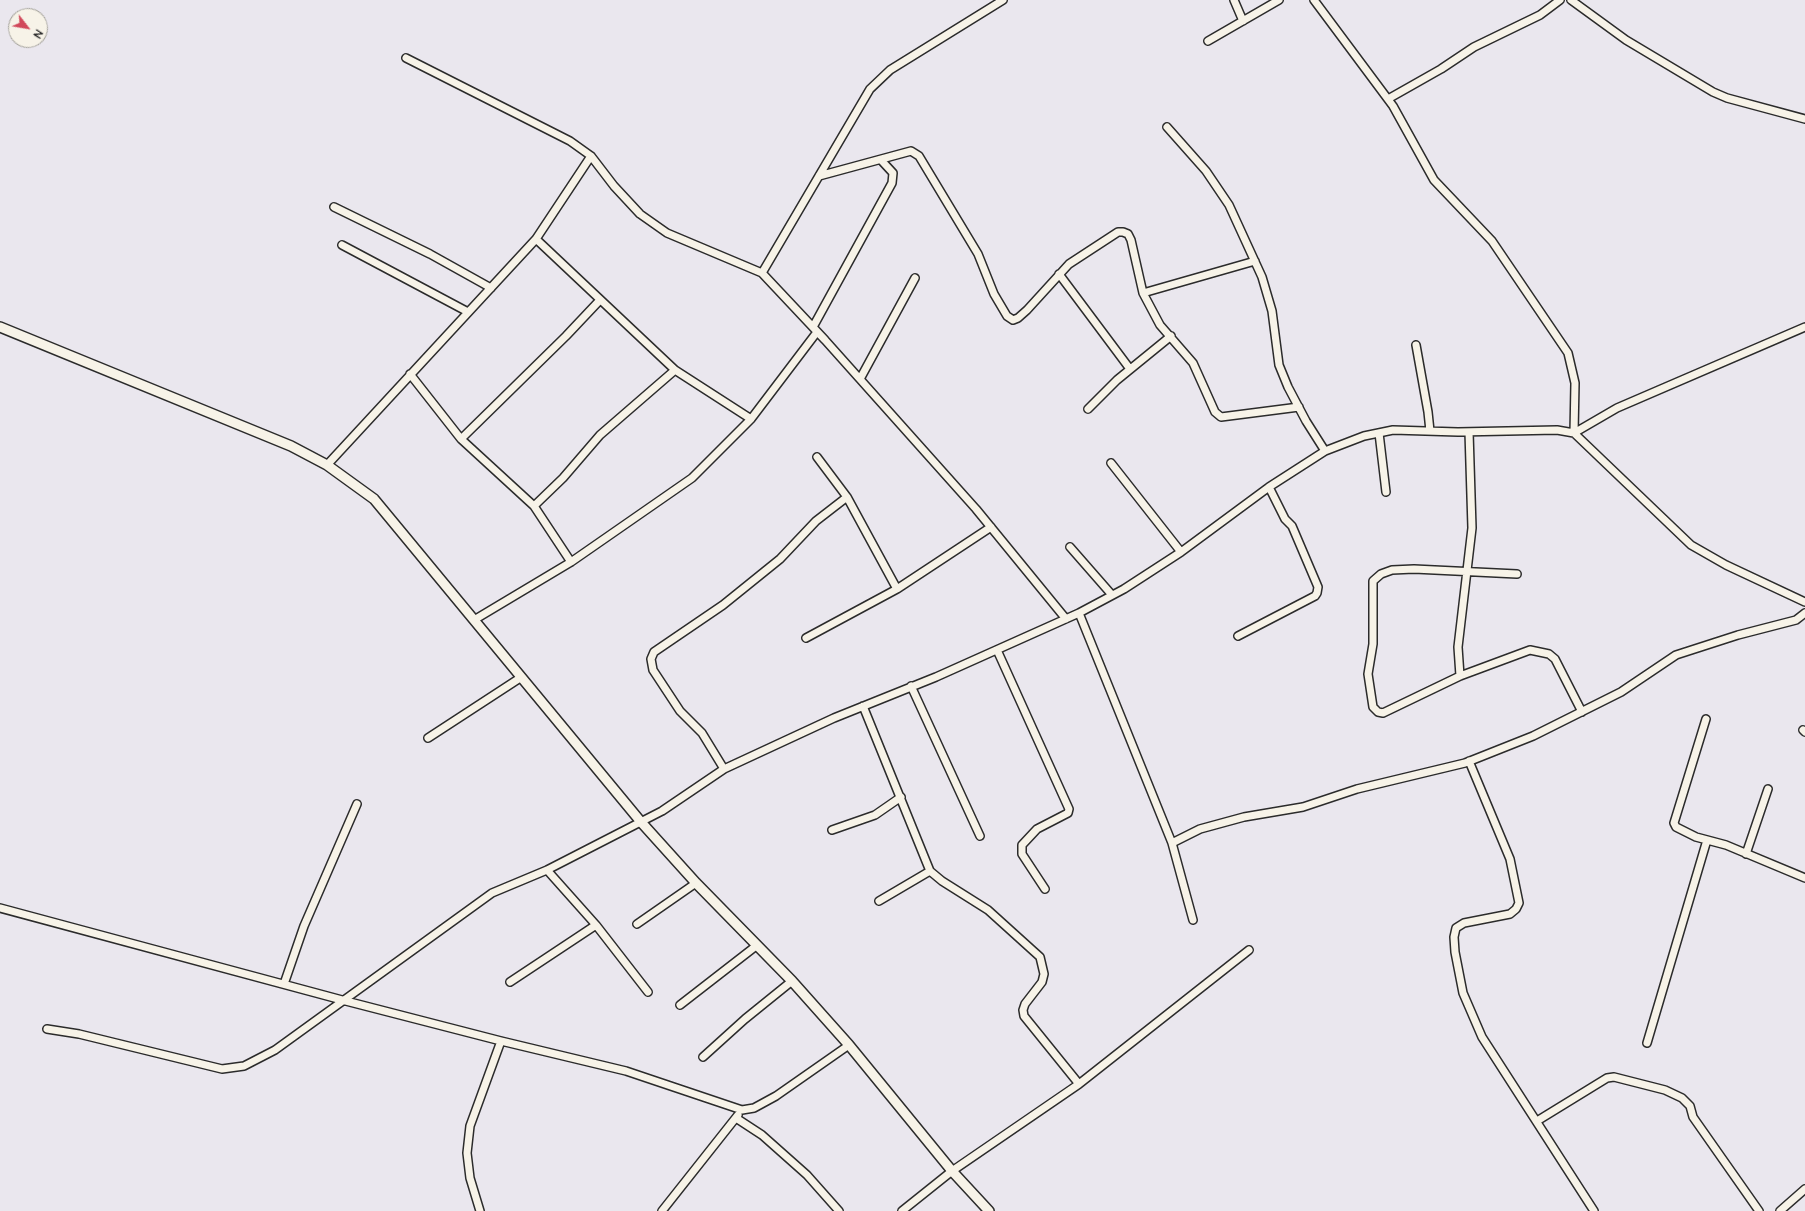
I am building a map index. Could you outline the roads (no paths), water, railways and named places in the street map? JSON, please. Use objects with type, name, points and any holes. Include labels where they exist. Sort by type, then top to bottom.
[{"type":"street","points":[[762,273],[870,88],[890,70],[1003,0]]},
{"type":"street","points":[[1234,0],[1244,21]]},
{"type":"street","points":[[1208,41],[1279,0]]},
{"type":"street","points":[[1314,0],[1388,99],[1434,180],[1492,241],[1568,354],[1575,382],[1574,434]]},
{"type":"street","points":[[1388,99],[1441,69],[1474,47],[1540,15],[1560,0]]},
{"type":"street","points":[[1571,0],[1626,40],[1713,92],[1728,98],[1805,119]]},
{"type":"street","points":[[406,58],[570,141],[591,156],[614,186],[640,214],[662,230],[762,273],[860,379],[991,527],[1066,620]]},
{"type":"street","points":[[1167,127],[1206,171],[1229,205],[1262,277],[1272,311],[1279,365],[1299,407],[1324,451]]},
{"type":"street","points":[[819,176],[881,160],[911,150],[919,156],[978,254],[994,294],[1007,316],[1013,320],[1018,318],[1069,264],[1118,232],[1128,234],[1131,240],[1143,293],[1160,325],[1193,363],[1215,412],[1221,417],[1299,407]]},
{"type":"street","points":[[327,465],[536,239],[591,156]]},
{"type":"street","points":[[474,620],[571,562],[692,478],[751,419],[815,330],[892,182],[893,173],[881,160]]},
{"type":"street","points":[[334,206],[430,254],[491,288]]},
{"type":"street","points":[[536,239],[675,370],[751,419]]},
{"type":"street","points":[[342,245],[468,312]]},
{"type":"street","points":[[1143,293],[1255,261]]},
{"type":"street","points":[[1059,274],[1130,369]]},
{"type":"street","points":[[860,379],[915,278]]},
{"type":"street","points":[[461,439],[566,336],[600,300]]},
{"type":"street","points":[[0,327],[291,446],[327,465],[374,500],[474,620],[520,678],[641,822],[696,883],[756,946],[792,981],[849,1045],[952,1171],[989,1211]]},
{"type":"street","points":[[1574,434],[1617,408],[1805,327]]},
{"type":"street","points":[[1088,409],[1117,380],[1171,336]]},
{"type":"street","points":[[1416,346],[1430,431]]},
{"type":"street","points":[[534,506],[563,478],[600,435],[675,370]]},
{"type":"street","points":[[410,374],[461,439],[534,506],[571,562]]},
{"type":"street","points":[[47,1029],[79,1034],[222,1069],[244,1066],[275,1050],[492,892],[546,870],[662,811],[724,769],[863,706],[1066,620],[1112,595],[1180,552],[1270,487],[1324,451],[1364,436],[1393,430],[1469,432],[1557,430],[1574,434],[1691,545],[1726,565],[1805,602]]},
{"type":"street","points":[[1460,676],[1458,647],[1472,528],[1469,432]]},
{"type":"street","points":[[1379,433],[1386,492]]},
{"type":"street","points":[[817,458],[847,497],[897,589]]},
{"type":"street","points":[[1111,463],[1180,552]]},
{"type":"street","points":[[1238,636],[1315,596],[1317,592],[1318,587],[1292,526],[1285,519],[1270,487]]},
{"type":"street","points":[[724,769],[702,733],[680,711],[653,670],[651,659],[654,652],[723,606],[780,559],[816,521],[847,497]]},
{"type":"street","points":[[806,638],[897,589],[991,527]]},
{"type":"street","points":[[1070,547],[1112,595]]},
{"type":"street","points":[[1516,574],[1414,569],[1392,570],[1381,574],[1373,581],[1373,644],[1368,674],[1373,707],[1378,712],[1383,713],[1460,676],[1530,650],[1549,654],[1555,659],[1582,712]]},
{"type":"street","points":[[1079,613],[1172,843],[1193,920]]},
{"type":"street","points":[[1172,843],[1200,829],[1244,817],[1303,807],[1358,789],[1469,761],[1533,736],[1582,712],[1621,692],[1676,655],[1738,635],[1796,620],[1805,613]]},
{"type":"street","points":[[997,650],[1069,809],[1068,813],[1036,829],[1022,845],[1022,854],[1045,889]]},
{"type":"street","points":[[428,738],[520,678]]},
{"type":"street","points":[[911,686],[980,836]]},
{"type":"street","points":[[863,706],[930,871],[942,882],[988,910],[1040,957],[1044,974],[1042,982],[1025,1004],[1023,1010],[1024,1016],[1079,1084]]},
{"type":"street","points":[[1706,719],[1674,823],[1680,830],[1726,845],[1805,878]]},
{"type":"street","points":[[1469,761],[1510,859],[1519,903],[1516,910],[1510,914],[1464,923],[1456,928],[1454,937],[1455,952],[1463,993],[1482,1037],[1594,1211]]},
{"type":"street","points":[[1746,854],[1768,789]]},
{"type":"street","points":[[832,830],[875,815],[901,797]]},
{"type":"street","points":[[284,984],[304,926],[357,804]]},
{"type":"street","points":[[1647,1043],[1708,840]]},
{"type":"street","points":[[546,870],[596,925],[648,992]]},
{"type":"street","points":[[879,901],[930,871]]},
{"type":"street","points":[[637,924],[696,883]]},
{"type":"street","points":[[0,908],[342,1000],[501,1041],[626,1071],[742,1110],[754,1108],[776,1096],[849,1045]]},
{"type":"street","points":[[510,982],[596,925]]},
{"type":"street","points":[[680,1005],[756,946]]},
{"type":"street","points":[[902,1211],[952,1171],[1079,1084],[1250,950]]},
{"type":"street","points":[[703,1057],[745,1018],[792,981]]},
{"type":"street","points":[[480,1211],[470,1178],[467,1153],[470,1126],[501,1041]]},
{"type":"street","points":[[1537,1121],[1607,1078],[1614,1077],[1665,1090],[1682,1098],[1690,1106],[1693,1117],[1759,1211]]},
{"type":"street","points":[[662,1211],[742,1110]]},
{"type":"street","points":[[736,1118],[762,1135],[807,1175],[838,1211]]},
{"type":"street","points":[[1780,1211],[1805,1189]]}]
